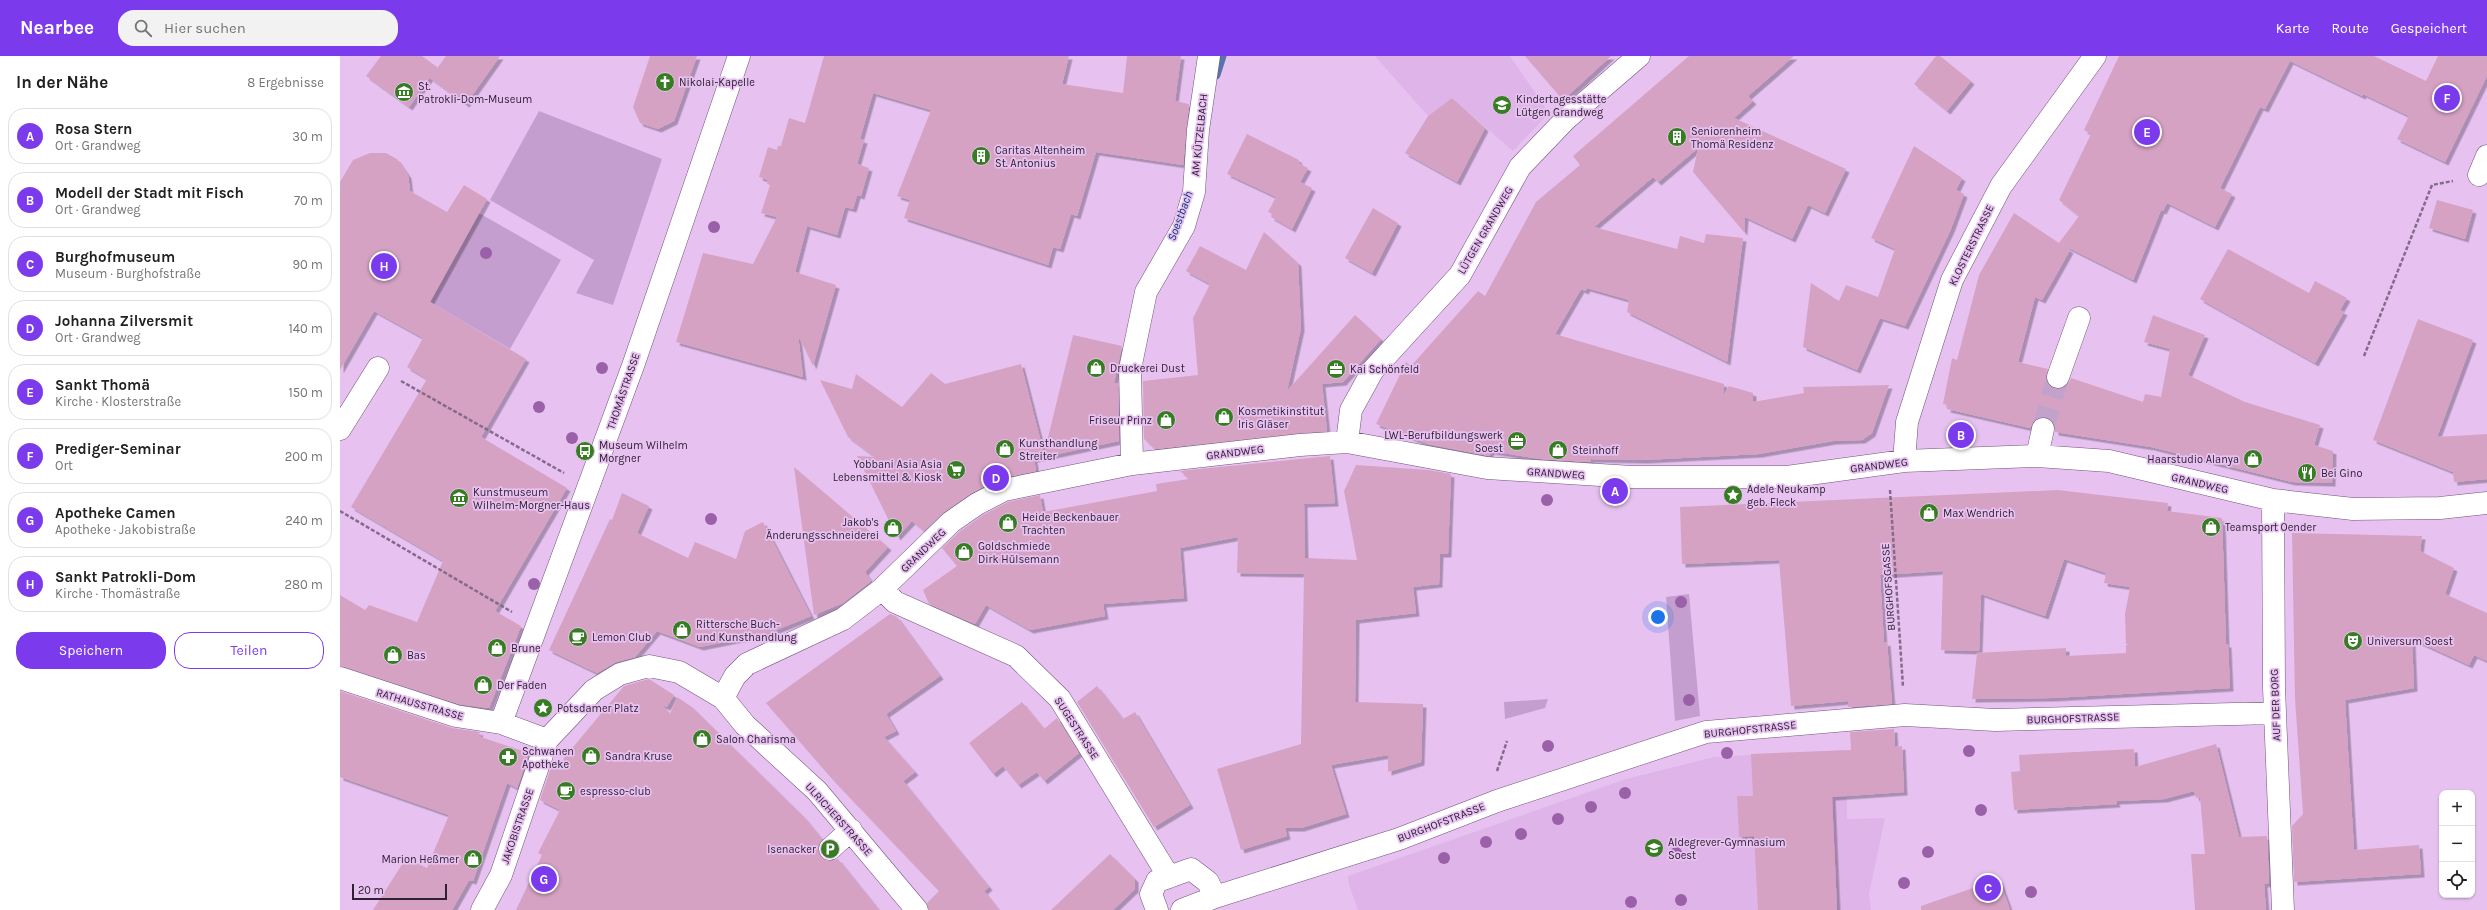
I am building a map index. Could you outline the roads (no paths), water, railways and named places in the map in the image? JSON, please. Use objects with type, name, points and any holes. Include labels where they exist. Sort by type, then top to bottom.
[{"type":"street","name":"THOMÄSTRASSE","points":[[501,724],[538,628],[589,487],[739,56]]},
{"type":"street","name":"AM KÜTZELBACH","points":[[1132,464],[1130,370],[1146,292],[1184,226],[1194,192],[1198,130],[1209,56]]},
{"type":"street","name":"LÜTGEN GRANDWEG","points":[[1347,442],[1351,410],[1373,370],[1460,274],[1520,167],[1566,119],[1639,56]]},
{"type":"street","name":"KLOSTERSTRASSE","points":[[1904,461],[1907,422],[1952,280],[2001,186],[2095,56]]},
{"type":"street","points":[[2058,377],[2079,318]]},
{"type":"street","points":[[340,429],[378,368]]},
{"type":"street","points":[[2037,456],[2043,429]]},
{"type":"street","name":"GRANDWEG","points":[[723,698],[735,676],[748,664],[843,619],[882,590],[951,522],[977,504],[1004,490],[1132,464],[1300,445],[1347,442],[1487,468],[1591,476],[1787,477],[1904,461],[2037,456],[2109,461],[2273,500],[2353,509],[2440,508],[2487,503]]},
{"type":"street","name":"AUF DER BORG","points":[[2273,500],[2275,713],[2283,910]]},
{"type":"street","name":"SUGESTRASSE","points":[[882,590],[895,602],[1016,656],[1060,699],[1169,877]]},
{"type":"street","points":[[501,724],[547,740],[594,690],[620,674],[649,666],[679,672],[723,698]]},
{"type":"street","name":"RATHAUSSTRASSE","points":[[340,678],[456,716],[501,724]]},
{"type":"street","name":"ULRICHERSTRASSE","points":[[723,698],[745,725],[817,791],[917,910]]},
{"type":"street","name":"BURGHOFSTRASSE","points":[[1182,910],[1215,897],[1399,839],[1497,801],[1706,732],[1905,715],[1995,720],[2275,713]]},
{"type":"street","name":"JAKOBISTRASSE","points":[[482,910],[501,875],[547,740]]},
{"type":"street","points":[[830,849],[851,830]]},
{"type":"street","points":[[1157,910],[1151,894],[1157,881],[1191,869],[1208,882],[1215,897]]},
{"type":"waterway","name":"Soestbach","points":[[1216,75],[1222,56]]},
{"type":"tunnel","points":[[2043,429],[2058,377]]},
{"type":"place","name":"Nikolai-Kapelle","points":[[665,82]]},
{"type":"place","name":"St. Patrokli-Dom-Museum","points":[[404,92]]},
{"type":"place","name":"Prediger-Seminar","points":[[2447,98]]},
{"type":"place","name":"Kindertagesstätte Lütgen Grandweg","points":[[1502,105]]},
{"type":"place","name":"Sankt Thomä","points":[[2147,132]]},
{"type":"place","name":"Seniorenheim Thomä Residenz","points":[[1677,137]]},
{"type":"place","name":"Caritas Altenheim St. Antonius","points":[[981,156]]},
{"type":"place","name":"Sankt Patrokli-Dom","points":[[384,266]]},
{"type":"place","name":"Druckerei Dust","points":[[1096,368]]},
{"type":"place","name":"Kai Schönfeld","points":[[1336,369]]},
{"type":"place","name":"Kosmetikinstitut Iris Gläser","points":[[1224,417]]},
{"type":"place","name":"Friseur Prinz","points":[[1166,420]]},
{"type":"place","name":"Modell der Stadt mit Fisch","points":[[1961,435]]},
{"type":"place","name":"LWL-Berufbildungswerk Soest","points":[[1517,441]]},
{"type":"place","name":"Kunsthandlung Streiter","points":[[1005,449]]},
{"type":"place","name":"Steinhoff","points":[[1558,450]]},
{"type":"place","name":"Museum Wilhelm Morgner","points":[[585,451]]},
{"type":"place","name":"Haarstudio Alanya","points":[[2253,459]]},
{"type":"place","name":"Yobbani Asia Asia Lebensmittel & Kiosk","points":[[956,470]]},
{"type":"place","name":"Bei Gino","points":[[2307,473]]},
{"type":"place","name":"Johanna Zilversmit","points":[[996,478]]},
{"type":"place","name":"Rosa Stern","points":[[1615,491]]},
{"type":"place","name":"Adele Neukamp geb. Fleck","points":[[1733,495]]},
{"type":"place","name":"Kunstmuseum Wilhelm-Morgner-Haus","points":[[459,498]]},
{"type":"place","name":"Max Wendrich","points":[[1929,513]]},
{"type":"place","name":"Heide Beckenbauer Trachten","points":[[1008,523]]},
{"type":"place","name":"Teamsport Oender","points":[[2211,527]]},
{"type":"place","name":"Jakob's Änderungsschneiderei","points":[[893,528]]},
{"type":"place","name":"Goldschmiede Dirk Hülsemann","points":[[964,552]]},
{"type":"place","name":"Rittersche Buch- und Kunsthandlung","points":[[682,630]]},
{"type":"place","name":"Lemon Club","points":[[578,637]]},
{"type":"place","name":"Universum Soest","points":[[2353,641]]},
{"type":"place","name":"Brune","points":[[497,648]]},
{"type":"place","name":"Bas","points":[[393,655]]},
{"type":"place","name":"Der Faden","points":[[483,685]]},
{"type":"place","name":"Potsdamer Platz","points":[[543,708]]},
{"type":"place","name":"Salon Charisma","points":[[702,739]]},
{"type":"place","name":"Sandra Kruse","points":[[591,756]]},
{"type":"place","name":"Schwanen Apotheke","points":[[508,757]]},
{"type":"place","name":"espresso-club","points":[[566,791]]},
{"type":"place","name":"Aldegrever-Gymnasium Soest","points":[[1654,848]]},
{"type":"place","name":"Isenacker","points":[[830,849]]},
{"type":"place","name":"Marion Heßmer","points":[[473,859]]},
{"type":"place","name":"Apotheke Camen","points":[[544,879]]},
{"type":"place","name":"Burghofmuseum","points":[[1988,888]]}]
